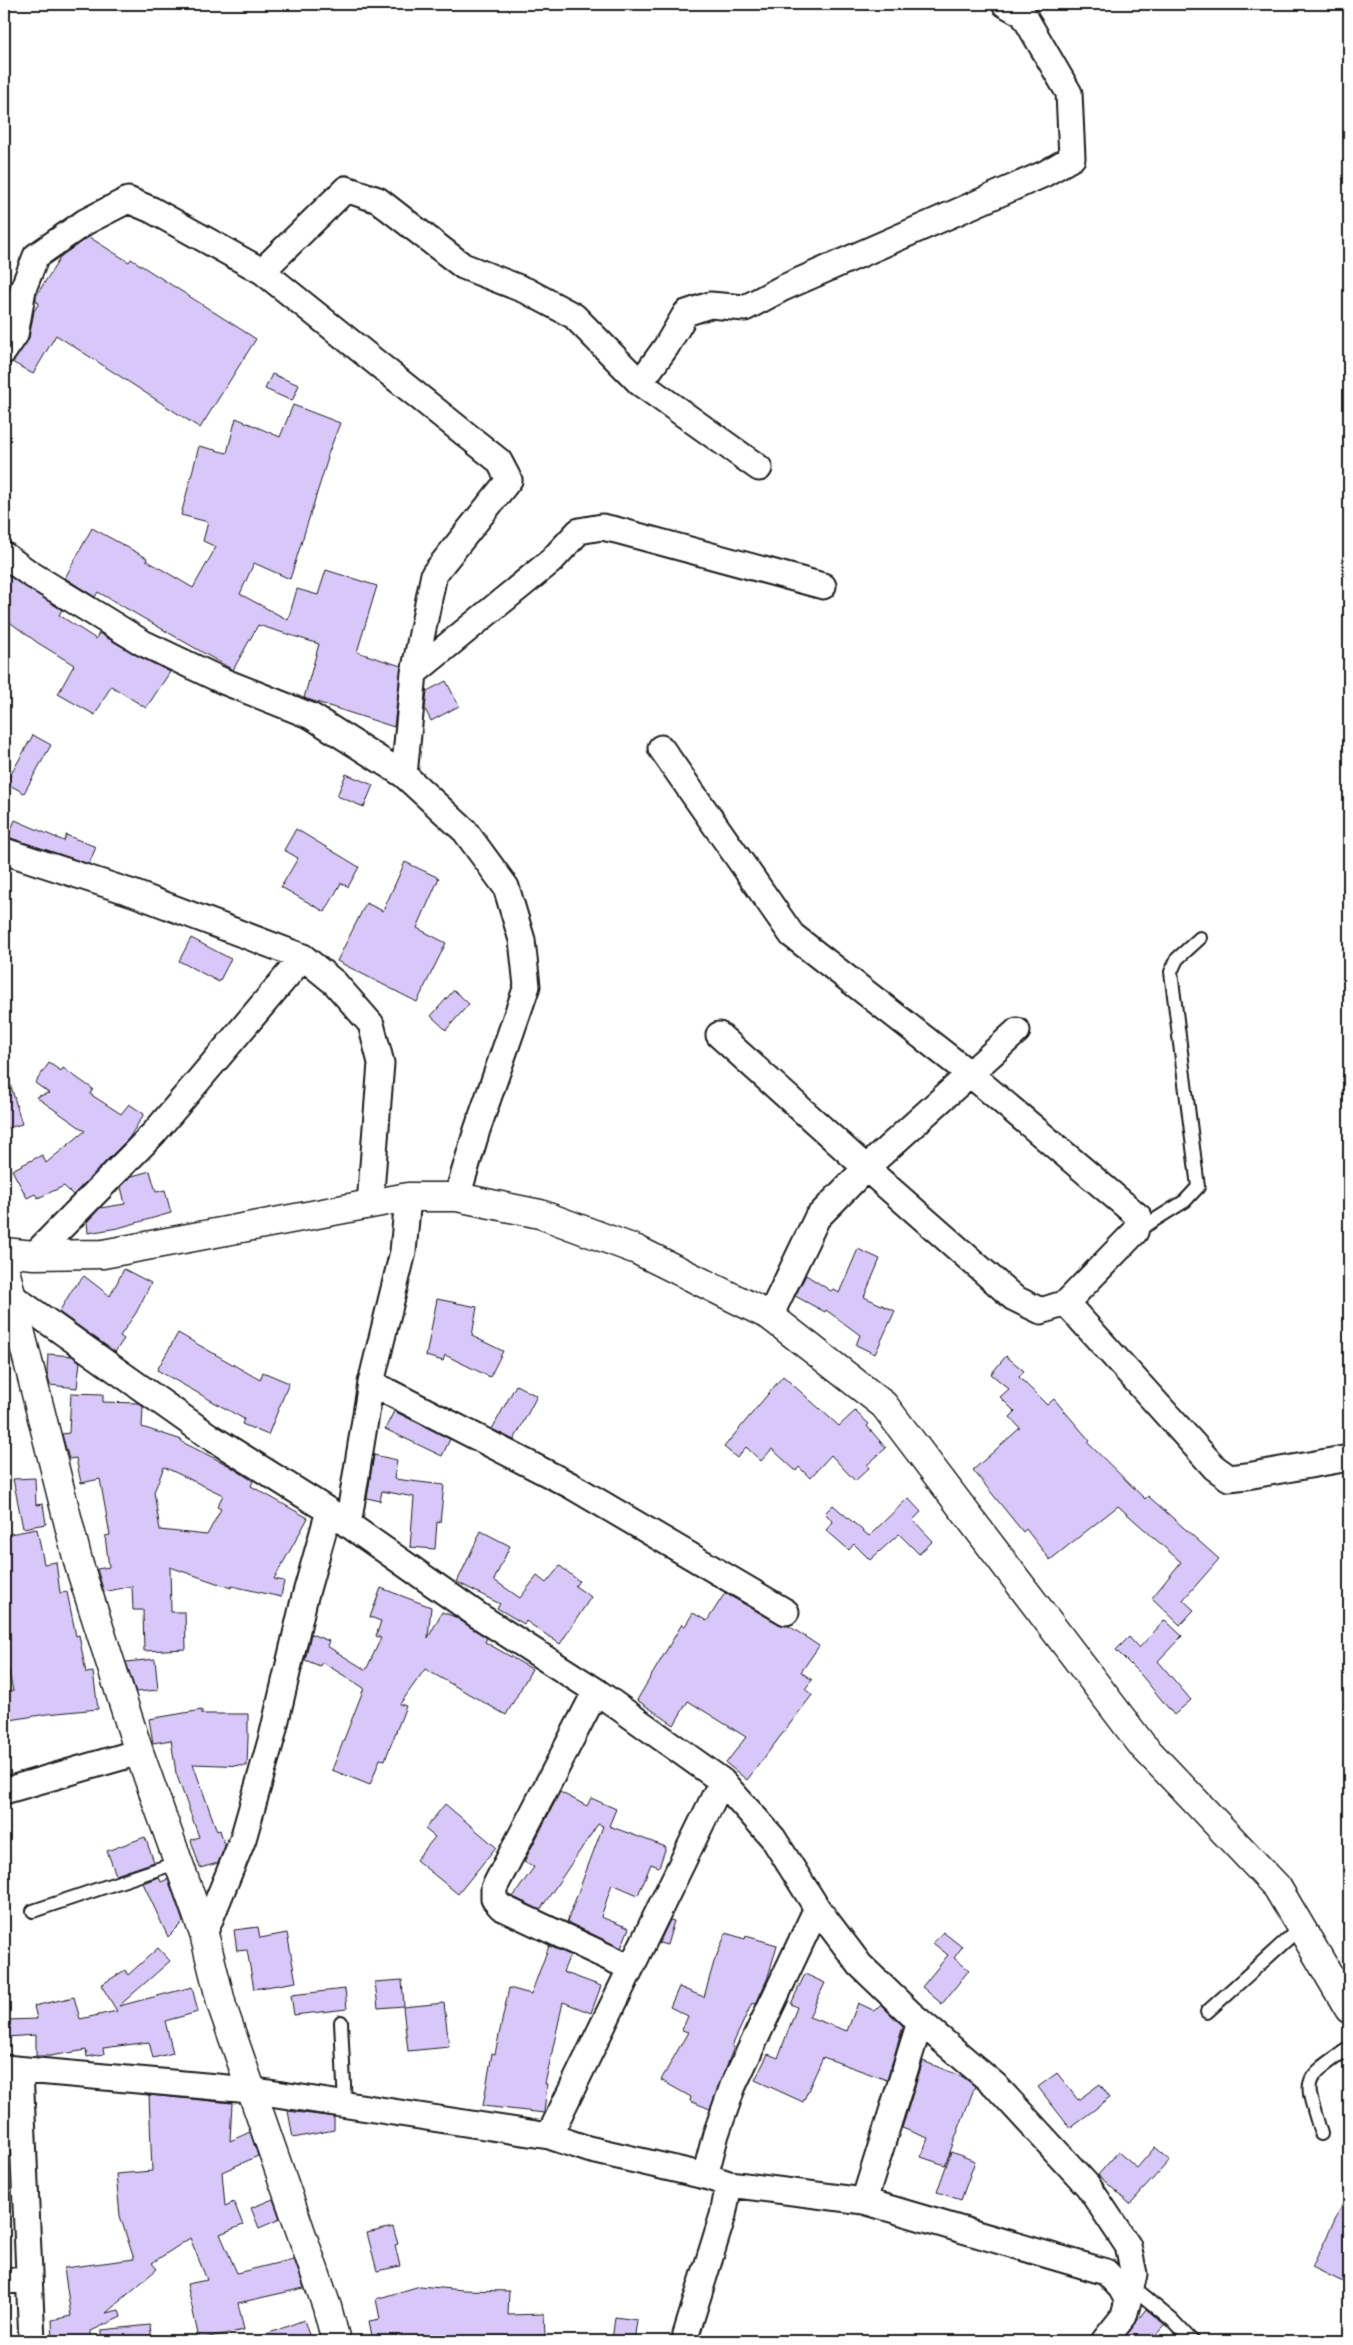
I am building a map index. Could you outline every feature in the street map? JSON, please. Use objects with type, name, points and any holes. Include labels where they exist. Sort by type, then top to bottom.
[{"type":"street","points":[[640,383],[666,348],[686,313],[710,305],[745,308],[782,288],[1044,174],[1072,158],[1069,93],[1023,14],[1005,4]]},
{"type":"street","points":[[262,271],[346,189],[378,200],[463,266],[527,291],[574,316],[640,383],[759,468]]},
{"type":"street","points":[[4,351],[15,335],[23,289],[36,256],[85,222],[128,200],[152,210],[262,271],[499,461],[509,480],[434,574],[414,673],[404,775]]},
{"type":"street","points":[[414,673],[551,561],[579,531],[602,527],[616,530],[823,586]]},
{"type":"street","points":[[4,555],[29,573],[143,643],[223,681],[312,716],[404,775],[465,831],[506,887],[522,940],[527,986],[476,1130],[457,1197]]},
{"type":"street","points":[[661,748],[792,935],[970,1074],[1139,1217],[1135,1232],[1066,1304],[1041,1311],[1014,1298],[719,1035]]},
{"type":"street","points":[[4,851],[133,893],[303,958],[335,983],[372,1024],[380,1063],[370,1204]]},
{"type":"street","points":[[34,1255],[154,1133],[303,958]]},
{"type":"street","points":[[770,1316],[817,1218],[866,1168],[1017,1031]]},
{"type":"street","points":[[204,1934],[243,1839],[272,1736],[304,1600],[339,1518],[403,1252],[408,1197]]},
{"type":"street","points":[[4,1252],[34,1255],[103,1254],[408,1197],[457,1197],[540,1214],[637,1250],[770,1316],[884,1405],[1142,1745],[1277,1887],[1349,2009]]},
{"type":"street","points":[[4,1266],[79,1564],[139,1752],[204,1934],[222,2006],[327,2307],[336,2341]]},
{"type":"street","points":[[13,1297],[209,1436],[339,1518],[479,1616],[596,1691],[722,1780],[773,1838],[817,1908],[860,1965],[920,2022],[995,2085],[1088,2186],[1128,2246],[1134,2274],[1124,2316],[1104,2341]]},
{"type":"street","points":[[1066,1304],[1215,1468],[1229,1478],[1349,1458]]},
{"type":"street","points":[[371,1382],[570,1485],[786,1612]]},
{"type":"street","points":[[596,1691],[494,1888],[494,1900],[501,1907],[632,1968]]},
{"type":"street","points":[[4,1791],[139,1752]]},
{"type":"street","points":[[549,2136],[722,1780]]},
{"type":"street","points":[[705,2176],[716,2134],[734,2086],[817,1908]]},
{"type":"street","points":[[864,2202],[920,2022]]},
{"type":"street","points":[[32,2341],[16,2280],[12,2069],[250,2090],[549,2136],[588,2149],[705,2176],[729,2184],[864,2202],[1106,2272],[1121,2288],[1130,2294]]},
{"type":"street","points":[[684,2341],[723,2215],[729,2184]]},
{"type":"lane","points":[[1135,1232],[1185,1200],[1198,1187],[1171,972],[1177,959],[1200,938]]},
{"type":"lane","points":[[33,1911],[178,1862]]},
{"type":"lane","points":[[1207,2012],[1301,1927]]},
{"type":"lane","points":[[341,2022],[346,2105]]},
{"type":"lane","points":[[1322,2134],[1308,2086],[1313,2074],[1349,2048]]},
{"type":"lane","points":[[1130,2294],[1172,2320],[1192,2341]]},
{"type":"building","points":[[89,237],[129,262],[131,259],[256,339],[200,428],[56,335],[33,374],[12,362],[29,338],[34,311],[39,303],[36,301],[36,296],[62,255]]},
{"type":"building","points":[[272,374],[299,385],[292,401],[265,389]]},
{"type":"building","points":[[293,405],[340,423],[327,457],[290,579],[254,563],[240,594],[288,620],[297,589],[318,595],[326,570],[377,586],[357,652],[401,666],[394,727],[304,698],[319,644],[258,625],[233,670],[98,592],[95,597],[65,578],[92,528],[147,558],[146,560],[193,588],[216,547],[203,541],[208,522],[181,515],[199,446],[227,453],[236,418],[280,437]]},
{"type":"building","points":[[4,573],[62,610],[59,615],[96,639],[99,633],[170,672],[146,708],[111,686],[95,715],[58,694],[74,665],[38,643],[4,618]]},
{"type":"building","points":[[446,681],[459,706],[431,721],[425,709],[427,691]]},
{"type":"building","points":[[33,735],[51,745],[24,793],[6,783]]},
{"type":"building","points":[[346,774],[373,785],[364,807],[337,796]]},
{"type":"building","points":[[15,820],[64,841],[66,835],[96,847],[89,864],[8,837]]},
{"type":"building","points":[[296,829],[359,867],[348,887],[341,883],[325,912],[281,887],[298,858],[284,850]]},
{"type":"building","points":[[405,862],[439,878],[417,928],[446,943],[417,1002],[337,961],[366,903],[383,911]]},
{"type":"building","points":[[191,938],[231,959],[219,982],[179,961]]},
{"type":"building","points":[[454,990],[469,1004],[446,1030],[431,1016]]},
{"type":"building","points":[[49,1063],[61,1071],[63,1068],[93,1089],[90,1094],[121,1114],[129,1104],[144,1114],[129,1138],[73,1195],[64,1186],[38,1198],[35,1194],[27,1198],[12,1170],[42,1155],[46,1163],[85,1131],[36,1097],[49,1093],[35,1083]]},
{"type":"building","points":[[8,1076],[22,1124],[4,1129],[4,1077]]},
{"type":"building","points":[[150,1171],[156,1192],[165,1190],[171,1213],[118,1228],[88,1233],[87,1222],[100,1208],[125,1204],[121,1187],[132,1176]]},
{"type":"building","points":[[858,1249],[880,1259],[864,1297],[895,1311],[875,1354],[856,1345],[860,1335],[826,1310],[825,1312],[795,1296],[806,1275],[831,1291],[833,1289],[839,1293]]},
{"type":"building","points":[[124,1269],[151,1283],[136,1313],[120,1336],[124,1339],[115,1352],[59,1312],[72,1290],[84,1276],[110,1296]]},
{"type":"building","points":[[437,1299],[477,1307],[472,1336],[503,1351],[490,1377],[445,1355],[443,1361],[426,1356]]},
{"type":"building","points":[[178,1333],[260,1380],[263,1372],[289,1383],[268,1435],[242,1424],[244,1419],[157,1370]]},
{"type":"building","points":[[48,1354],[72,1356],[80,1362],[77,1388],[50,1385],[47,1372]]},
{"type":"building","points":[[1006,1356],[1024,1371],[1019,1377],[1047,1405],[1054,1399],[1090,1441],[1088,1443],[1145,1499],[1148,1496],[1219,1559],[1183,1600],[1194,1610],[1180,1625],[1152,1598],[1181,1562],[1118,1506],[1050,1560],[1026,1529],[1023,1532],[973,1470],[1020,1428],[1010,1417],[1015,1412],[1000,1397],[1009,1389],[991,1374]]},
{"type":"building","points":[[783,1376],[839,1426],[855,1411],[869,1424],[867,1426],[886,1448],[867,1465],[869,1468],[855,1481],[831,1455],[810,1478],[799,1467],[796,1471],[772,1449],[761,1461],[746,1447],[737,1458],[724,1447]]},
{"type":"building","points":[[516,1385],[537,1396],[514,1440],[492,1429]]},
{"type":"building","points":[[71,1393],[103,1394],[103,1402],[138,1403],[143,1407],[142,1427],[182,1440],[182,1442],[228,1465],[253,1481],[251,1486],[308,1518],[274,1579],[284,1581],[281,1597],[232,1586],[231,1588],[170,1567],[171,1612],[185,1612],[186,1649],[144,1651],[143,1610],[133,1610],[132,1586],[104,1592],[97,1569],[109,1567],[105,1536],[110,1535],[100,1479],[81,1483],[76,1458],[69,1459],[62,1434],[69,1433]],"holes":[[[164,1467],[223,1495],[217,1507],[221,1509],[207,1535],[160,1530],[154,1492]]]},
{"type":"building","points":[[394,1411],[450,1439],[442,1456],[385,1429]]},
{"type":"building","points":[[374,1455],[397,1460],[394,1479],[444,1485],[440,1523],[437,1522],[435,1549],[410,1547],[414,1497],[382,1491],[380,1501],[367,1498]]},
{"type":"building","points":[[35,1478],[36,1505],[43,1504],[46,1524],[23,1528],[13,1479]]},
{"type":"building","points":[[908,1498],[921,1512],[913,1520],[933,1541],[919,1554],[899,1534],[870,1560],[854,1544],[849,1550],[826,1530],[833,1522],[825,1513],[833,1505],[869,1536]]},
{"type":"building","points":[[37,1529],[44,1564],[56,1562],[60,1593],[67,1592],[76,1636],[79,1635],[86,1673],[93,1672],[98,1709],[4,1721],[4,1692],[13,1691],[4,1649],[4,1535]]},
{"type":"building","points":[[481,1531],[510,1546],[494,1580],[520,1598],[537,1576],[546,1583],[560,1566],[579,1581],[575,1586],[591,1597],[560,1644],[526,1621],[524,1624],[497,1608],[500,1604],[457,1582]]},
{"type":"building","points":[[381,1588],[431,1607],[428,1638],[442,1612],[455,1617],[487,1638],[485,1642],[532,1669],[506,1715],[425,1669],[400,1704],[406,1706],[385,1760],[380,1759],[370,1785],[332,1770],[364,1688],[322,1662],[320,1666],[305,1660],[311,1634],[329,1641],[327,1646],[366,1670],[381,1638],[376,1636],[381,1621],[370,1617]]},
{"type":"building","points":[[725,1593],[779,1624],[789,1626],[819,1646],[801,1672],[812,1680],[805,1689],[812,1695],[747,1780],[726,1763],[746,1737],[688,1701],[674,1725],[637,1700],[682,1624],[685,1626],[693,1613],[707,1621]]},
{"type":"building","points":[[1165,1620],[1182,1636],[1158,1661],[1191,1700],[1174,1715],[1142,1676],[1116,1650],[1129,1637],[1139,1648]]},
{"type":"building","points":[[155,1659],[158,1690],[136,1692],[126,1662]]},
{"type":"building","points":[[202,1710],[202,1714],[248,1714],[248,1738],[247,1766],[193,1764],[217,1831],[220,1830],[225,1846],[218,1863],[200,1868],[191,1840],[199,1837],[176,1773],[171,1740],[153,1743],[149,1719]]},
{"type":"building","points":[[560,1792],[587,1806],[591,1798],[616,1809],[609,1826],[666,1847],[659,1867],[651,1864],[638,1895],[612,1884],[601,1917],[629,1928],[621,1948],[567,1922],[603,1826],[598,1824],[540,1910],[513,1897],[534,1867],[524,1862]]},
{"type":"building","points":[[445,1804],[496,1847],[458,1894],[416,1860],[435,1837],[425,1829]]},
{"type":"building","points":[[145,1837],[154,1862],[116,1875],[107,1851]]},
{"type":"building","points":[[159,1877],[161,1882],[168,1879],[183,1922],[168,1937],[143,1883]]},
{"type":"building","points":[[670,1920],[674,1921],[667,1945],[659,1943]]},
{"type":"building","points":[[258,1927],[260,1938],[287,1933],[296,1982],[254,1989],[247,1950],[237,1951],[234,1930]]},
{"type":"building","points":[[943,1932],[962,1947],[954,1958],[969,1970],[942,2004],[922,1987],[948,1955],[933,1943]]},
{"type":"building","points":[[726,1933],[745,1939],[746,1936],[777,1945],[768,1977],[756,2004],[752,2003],[732,2046],[734,2047],[710,2109],[690,2101],[691,2097],[661,2080],[688,2032],[682,2030],[688,2016],[670,2007],[679,1987],[704,1997],[714,1962]]},
{"type":"building","points":[[549,1946],[570,1955],[563,1972],[601,1986],[591,2013],[563,2002],[545,2084],[547,2084],[544,2113],[483,2106],[492,2053],[495,2054],[509,1988],[531,1994]]},
{"type":"building","points":[[158,1948],[170,1961],[119,2006],[192,1987],[198,2012],[165,2021],[173,2053],[153,2058],[149,2042],[103,2048],[104,2054],[87,2057],[86,2050],[50,2056],[36,2056],[36,2035],[6,2037],[5,2020],[37,2019],[34,2006],[74,1997],[80,2019],[117,2011],[101,1985],[125,1970],[128,1975]]},
{"type":"building","points":[[805,1974],[825,1983],[809,2017],[847,2031],[858,2003],[875,2011],[881,2005],[903,2026],[887,2080],[823,2057],[803,2102],[755,2080],[768,2054],[778,2058],[797,2007],[791,2004]]},
{"type":"building","points":[[402,1980],[404,2006],[378,2008],[375,1982]]},
{"type":"building","points":[[345,1989],[347,2009],[294,2015],[291,1995]]},
{"type":"building","points":[[444,2003],[449,2047],[408,2051],[403,2007]]},
{"type":"building","points":[[923,2061],[963,2077],[975,2086],[945,2165],[921,2157],[928,2138],[902,2128]]},
{"type":"building","points":[[1057,2073],[1078,2100],[1100,2084],[1110,2098],[1070,2128],[1038,2087]]},
{"type":"building","points":[[149,2095],[232,2103],[230,2141],[250,2132],[258,2156],[222,2172],[225,2206],[234,2202],[243,2225],[220,2234],[237,2273],[294,2259],[304,2288],[238,2303],[244,2330],[199,2339],[187,2284],[207,2280],[190,2238],[152,2263],[157,2269],[106,2313],[119,2310],[121,2317],[91,2331],[91,2341],[53,2341],[52,2320],[71,2316],[64,2268],[134,2259],[120,2216],[116,2174],[152,2171]]},
{"type":"building","points":[[288,2111],[334,2117],[334,2130],[293,2138]]},
{"type":"building","points":[[1155,2147],[1170,2160],[1130,2204],[1098,2175],[1118,2152],[1137,2168]]},
{"type":"building","points":[[951,2152],[975,2161],[961,2200],[937,2192]]},
{"type":"building","points":[[1349,2191],[1349,2285],[1312,2267]]},
{"type":"building","points":[[273,2199],[280,2219],[259,2228],[251,2208]]},
{"type":"building","points":[[393,2227],[398,2244],[395,2245],[400,2266],[377,2271],[367,2233]]},
{"type":"building","points":[[420,2286],[463,2290],[509,2291],[508,2315],[544,2314],[545,2335],[508,2337],[508,2341],[373,2341],[369,2321],[380,2319],[376,2299]]},
{"type":"building","points":[[1146,2309],[1165,2325],[1150,2341],[1122,2341]]},
{"type":"building","points":[[615,2317],[637,2320],[634,2341],[612,2341]]},
{"type":"building","points":[[304,2320],[311,2341],[257,2341],[256,2338]]},
{"type":"building","points":[[150,2325],[152,2341],[102,2341],[102,2330]]}]
